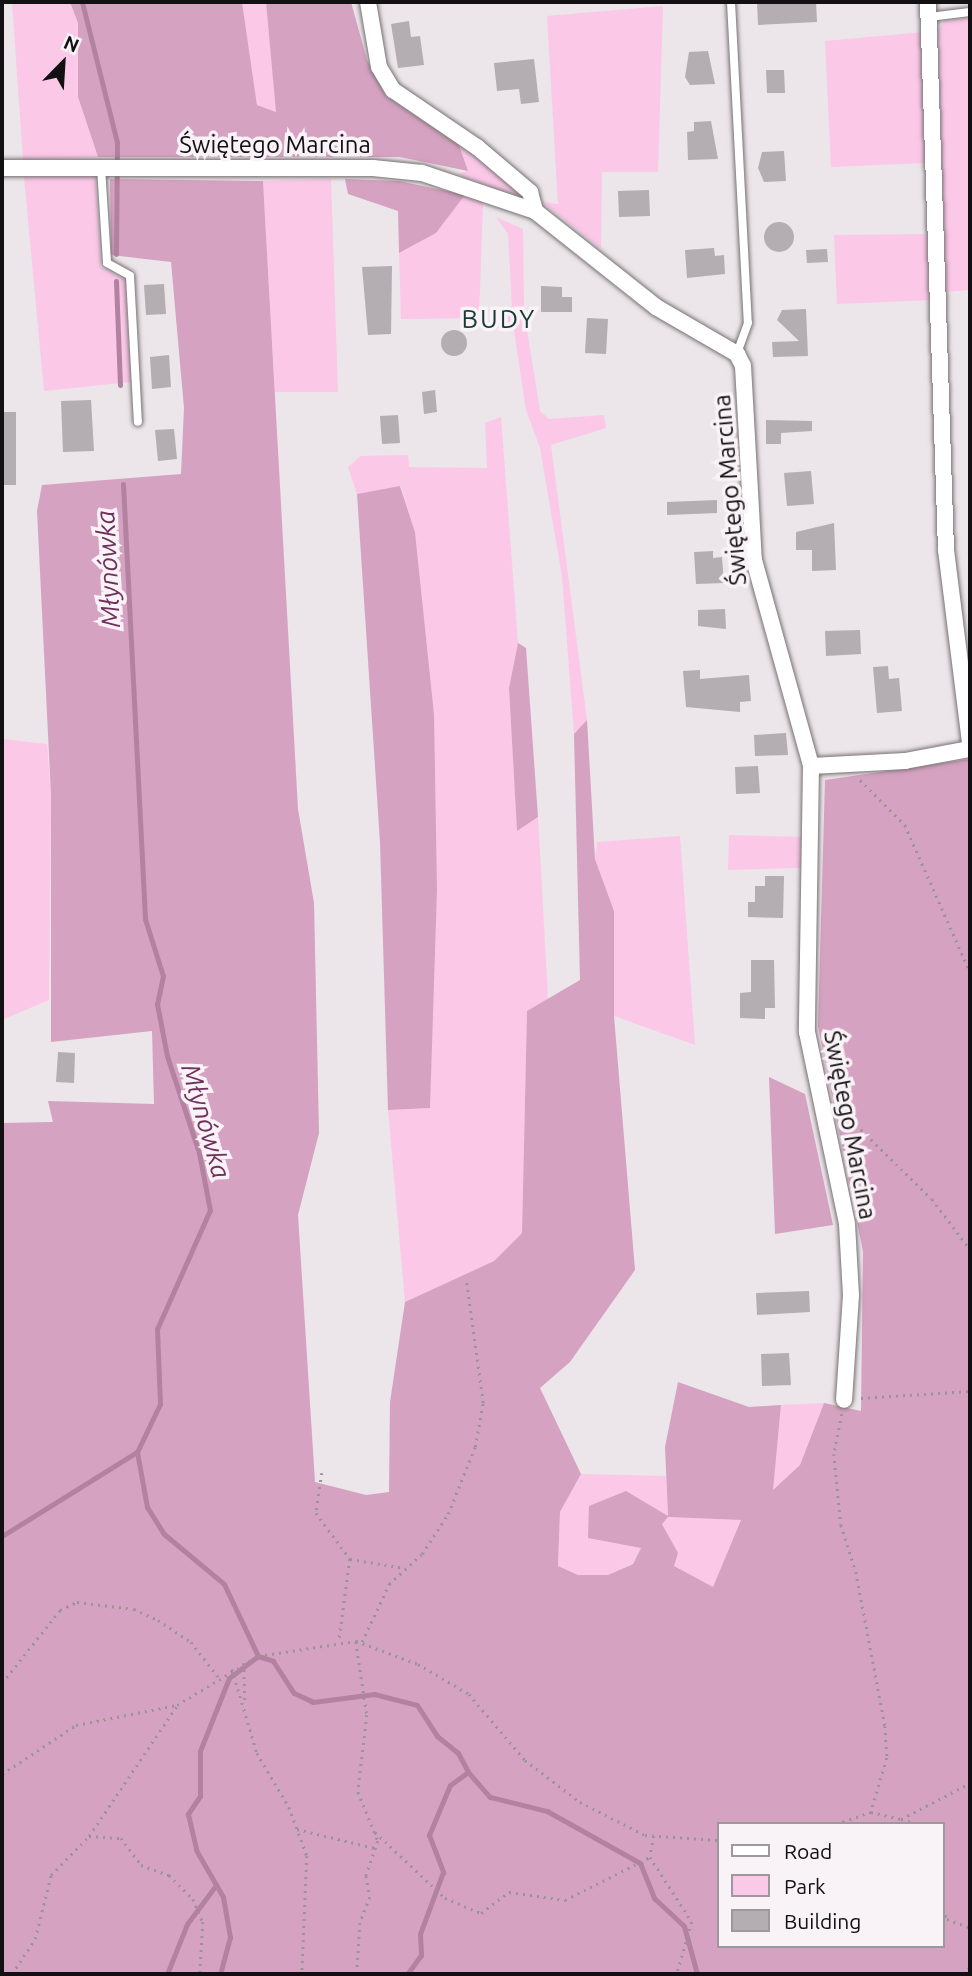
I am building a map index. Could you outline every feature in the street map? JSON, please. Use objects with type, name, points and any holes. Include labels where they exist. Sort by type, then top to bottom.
[{"type":"street","points":[[368,2],[379,67],[393,90],[477,147],[530,192],[535,211]]},
{"type":"street","points":[[811,766],[848,767],[970,746],[946,550],[929,9]]},
{"type":"street","name":"Świętego Marcina","points":[[2,169],[394,169],[535,211],[656,307],[737,354],[743,366],[754,561],[811,766],[807,1032],[818,1103],[847,1224],[851,1295],[844,1400]]},
{"type":"lane","points":[[731,2],[748,323],[737,354]]},
{"type":"lane","points":[[929,9],[970,12]]},
{"type":"lane","points":[[103,167],[107,263],[130,276],[138,422]]},
{"type":"path","points":[[848,767],[905,825],[970,972]]},
{"type":"path","points":[[818,1103],[847,1112],[932,1199],[970,1250]]},
{"type":"path","points":[[362,1642],[389,1584],[448,1514],[475,1447],[483,1403],[467,1279]]},
{"type":"path","points":[[872,1397],[970,1391]]},
{"type":"path","points":[[844,1400],[834,1454],[841,1525],[856,1572],[887,1758],[871,1812]]},
{"type":"path","points":[[322,1473],[316,1513],[350,1559],[339,1640]]},
{"type":"path","points":[[350,1559],[405,1568]]},
{"type":"path","points":[[2,1683],[60,1609],[77,1602],[134,1609],[158,1620],[202,1653],[219,1678]]},
{"type":"path","points":[[2,1774],[76,1725],[177,1705],[244,1663],[339,1640],[356,1641],[418,1664],[468,1694],[525,1760],[580,1802],[654,1836],[716,1840]]},
{"type":"path","points":[[356,1641],[367,1715],[358,1792],[372,1830],[375,1848],[366,1877],[370,1897],[360,1923],[358,1974]]},
{"type":"path","points":[[244,1663],[245,1704]]},
{"type":"path","points":[[232,1669],[245,1704],[257,1753],[297,1829],[307,1856],[302,1974]]},
{"type":"path","points":[[12,1974],[35,1939],[51,1875],[89,1836],[177,1705]]},
{"type":"path","points":[[901,1819],[970,1783]]},
{"type":"path","points":[[842,1822],[871,1812],[911,1822]]},
{"type":"path","points":[[297,1829],[375,1848]]},
{"type":"path","points":[[372,1830],[445,1898],[481,1913],[509,1892],[565,1900],[650,1857]]},
{"type":"path","points":[[89,1836],[121,1838],[141,1866],[169,1875],[193,1899],[203,1922],[200,1974]]},
{"type":"path","points":[[654,1836],[650,1857],[692,1922],[677,1974]]},
{"type":"path","points":[[944,1913],[947,1919],[970,1928]]},
{"type":"path","points":[[963,1974],[970,1967]]},
{"type":"green space","points":[[12,2],[70,2],[78,23],[78,97],[98,157],[23,160]]},
{"type":"green space","points":[[242,2],[266,2],[277,112],[257,105]]},
{"type":"green space","points":[[663,6],[658,172],[602,172],[601,249],[542,202],[558,204],[547,16]]},
{"type":"green space","points":[[970,18],[970,290],[945,292],[938,30],[945,21]]},
{"type":"green space","points":[[924,32],[927,163],[831,167],[825,41]]},
{"type":"green space","points":[[459,145],[519,189],[517,197],[457,174],[468,171]]},
{"type":"green space","points":[[95,174],[101,267],[127,281],[131,382],[44,391],[24,177]]},
{"type":"green space","points":[[331,179],[338,392],[275,392],[263,181]]},
{"type":"green space","points":[[465,195],[483,202],[479,318],[401,319],[399,253],[436,233]]},
{"type":"green space","points":[[496,217],[523,229],[524,311],[540,411],[549,419],[604,415],[606,428],[551,445],[587,720],[574,734],[562,576],[540,448],[526,410],[514,330],[496,328],[495,310],[512,306],[508,234]]},
{"type":"green space","points":[[931,234],[933,300],[837,304],[834,235]]},
{"type":"green space","points":[[501,417],[518,643],[509,688],[517,831],[538,817],[548,999],[527,1011],[522,1233],[494,1261],[405,1302],[388,1110],[430,1108],[434,714],[415,532],[401,486],[357,494],[348,467],[361,456],[408,455],[409,467],[487,468],[485,423]]},
{"type":"green space","points":[[2,739],[47,744],[51,795],[49,1000],[2,1020]]},
{"type":"green space","points":[[729,835],[804,837],[802,868],[728,870]]},
{"type":"green space","points":[[680,836],[695,1045],[614,1016],[614,911],[595,859],[597,842]]},
{"type":"green space","points":[[824,1403],[800,1465],[772,1491],[781,1405]]},
{"type":"green space","points":[[581,1474],[666,1476],[668,1517],[588,1537],[641,1548],[633,1563],[608,1575],[578,1575],[558,1566],[560,1512]]},
{"type":"green space","points":[[668,1517],[741,1520],[713,1588],[674,1566],[677,1553],[662,1523]]},
{"type":"shaded area","points":[[70,2],[242,2],[257,105],[276,112],[266,2],[351,2],[367,60],[386,96],[459,145],[468,171],[400,157],[98,157],[78,97],[78,23]]},
{"type":"shaded area","points":[[110,179],[263,181],[298,809],[314,903],[319,1133],[298,1215],[315,1482],[366,1495],[389,1492],[390,1402],[405,1302],[494,1261],[522,1233],[527,1011],[580,980],[574,734],[587,720],[595,859],[614,911],[614,1016],[635,1270],[570,1362],[540,1388],[581,1474],[560,1512],[558,1566],[578,1575],[608,1575],[633,1564],[641,1548],[588,1538],[589,1506],[626,1491],[668,1516],[665,1447],[678,1382],[749,1407],[781,1405],[773,1490],[800,1465],[824,1403],[861,1411],[863,1252],[818,1026],[825,780],[970,759],[970,1974],[2,1974],[2,1123],[53,1122],[48,1101],[154,1104],[152,1031],[51,1042],[51,795],[37,511],[42,485],[181,474],[184,408],[171,262],[111,255]],"holes":[[[668,1517],[741,1520],[713,1587],[674,1566],[678,1553],[662,1524]]]},
{"type":"shaded area","points":[[345,179],[399,181],[465,195],[436,233],[399,253],[398,211],[348,194]]},
{"type":"shaded area","points":[[400,486],[415,532],[434,714],[437,889],[430,1108],[388,1110],[380,842],[357,494]]},
{"type":"shaded area","points":[[518,643],[526,648],[538,817],[517,831],[509,688]]},
{"type":"shaded area","points":[[769,1077],[805,1094],[833,1225],[775,1234]]},
{"type":"building","points":[[757,2],[816,2],[817,22],[758,25]]},
{"type":"building","points":[[409,21],[411,37],[420,36],[424,65],[398,68],[391,24]]},
{"type":"building","points":[[708,51],[715,84],[690,85],[685,77],[689,52]]},
{"type":"building","points":[[534,59],[539,102],[521,104],[519,89],[497,91],[494,63]]},
{"type":"building","points":[[766,70],[784,70],[785,93],[767,93]]},
{"type":"building","points":[[711,121],[718,159],[688,160],[687,132],[694,131],[694,122]]},
{"type":"building","points":[[784,151],[786,181],[764,182],[758,168],[762,152]]},
{"type":"building","points":[[649,190],[650,216],[619,217],[618,191]]},
{"type":"building","points":[[779,222],[790,226],[794,237],[790,248],[779,252],[768,248],[764,237],[768,226]]},
{"type":"building","points":[[714,248],[715,256],[724,255],[725,274],[687,278],[685,250]]},
{"type":"building","points":[[827,249],[828,262],[807,263],[806,250]]},
{"type":"building","points":[[392,266],[391,334],[368,335],[362,267]]},
{"type":"building","points":[[164,284],[166,314],[146,315],[144,285]]},
{"type":"building","points":[[541,286],[562,287],[562,297],[572,297],[572,312],[541,312]]},
{"type":"building","points":[[806,309],[808,356],[773,357],[772,342],[799,341],[777,320],[782,310]]},
{"type":"building","points":[[587,318],[608,319],[606,354],[585,353]]},
{"type":"building","points":[[454,330],[463,334],[467,343],[463,352],[454,356],[445,352],[441,343],[445,334]]},
{"type":"building","points":[[169,355],[171,387],[152,389],[150,357]]},
{"type":"building","points":[[435,390],[437,412],[424,414],[422,392]]},
{"type":"building","points":[[91,400],[94,451],[63,452],[61,401]]},
{"type":"building","points":[[2,412],[16,412],[16,485],[2,485]]},
{"type":"building","points":[[398,415],[400,443],[382,444],[380,416]]},
{"type":"building","points":[[766,420],[812,421],[812,431],[781,433],[781,444],[766,444]]},
{"type":"building","points":[[174,429],[177,459],[158,461],[155,430]]},
{"type":"building","points":[[811,471],[814,504],[787,506],[784,473]]},
{"type":"building","points":[[717,500],[717,513],[667,515],[667,502]]},
{"type":"building","points":[[834,523],[836,570],[812,571],[812,550],[796,550],[796,532]]},
{"type":"building","points":[[713,551],[713,558],[722,557],[724,583],[696,584],[694,552]]},
{"type":"building","points":[[725,609],[726,629],[698,626],[698,610]]},
{"type":"building","points":[[860,630],[861,654],[826,656],[825,631]]},
{"type":"building","points":[[888,666],[889,679],[899,678],[902,711],[877,713],[873,667]]},
{"type":"building","points":[[700,670],[700,679],[749,675],[751,701],[740,702],[740,712],[686,707],[683,671]]},
{"type":"building","points":[[786,733],[788,755],[755,756],[754,735]]},
{"type":"building","points":[[758,766],[760,793],[736,794],[735,767]]},
{"type":"building","points":[[765,876],[784,876],[783,918],[748,917],[748,902],[755,902],[755,886],[765,886]]},
{"type":"building","points":[[751,960],[774,960],[775,1008],[765,1008],[765,1019],[740,1018],[740,993],[751,992]]},
{"type":"building","points":[[58,1052],[75,1053],[74,1083],[56,1082]]},
{"type":"building","points":[[809,1291],[810,1312],[757,1315],[756,1293]]},
{"type":"building","points":[[789,1353],[791,1385],[762,1386],[761,1354]]},
{"type":"waterway","name":"Młynówka","points":[[82,2],[117,142],[116,254]]},
{"type":"waterway","name":"Młynówka","points":[[116,281],[120,385]]},
{"type":"waterway","name":"Młynówka","points":[[123,484],[145,919],[163,976],[157,1004],[167,1056],[199,1153],[210,1210],[157,1329],[160,1404],[137,1452],[147,1507],[164,1534],[224,1584],[258,1656],[229,1678],[200,1751],[200,1796],[188,1814],[196,1850],[223,1897],[230,1937],[220,1974]]},
{"type":"waterway","points":[[2,1536],[137,1452]]},
{"type":"waterway","points":[[258,1656],[273,1661],[294,1693],[313,1702],[374,1694],[417,1705],[437,1736],[458,1753],[468,1772],[450,1785],[429,1835],[443,1872],[420,1934],[421,1955],[407,1974]]},
{"type":"waterway","points":[[468,1772],[490,1797],[547,1811],[640,1863],[654,1898],[684,1926],[697,1974]]},
{"type":"waterway","points":[[167,1974],[187,1924],[216,1885]]},
{"type":"district","name":"BUDY","points":[[499,319]]}]
